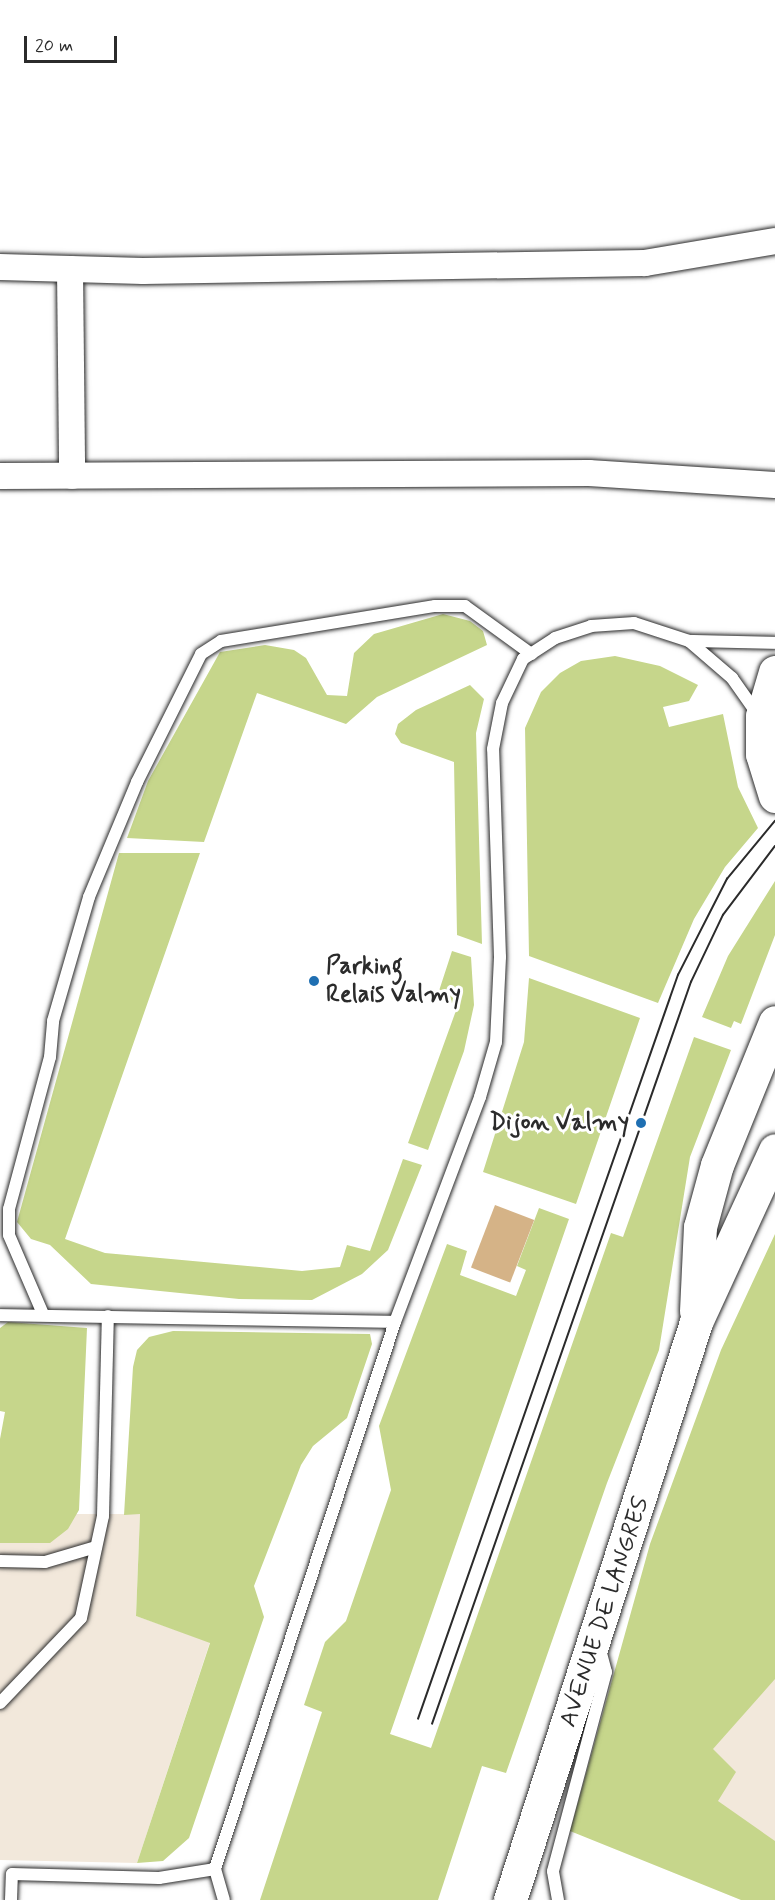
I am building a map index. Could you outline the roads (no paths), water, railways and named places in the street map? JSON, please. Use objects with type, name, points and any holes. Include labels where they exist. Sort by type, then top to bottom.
[{"type":"main road","points":[[775,672],[762,725],[762,754],[775,796]]},
{"type":"main road","name":"AVENUE DE LANGRES","points":[[696,1322],[700,1227],[717,1165],[775,1022]]},
{"type":"main road","name":"AVENUE DE LANGRES","points":[[510,1900],[597,1639],[696,1322],[775,1150]]},
{"type":"street","points":[[0,267],[70,269],[645,263],[775,241]]},
{"type":"street","points":[[70,269],[72,476]]},
{"type":"street","points":[[0,476],[589,473],[775,485]]},
{"type":"lane","points":[[43,1314],[9,1235],[9,1209],[50,1057],[54,1021],[89,897],[137,782],[201,654],[221,641],[435,606],[465,606],[531,654]]},
{"type":"lane","points":[[224,1900],[215,1869],[396,1322],[480,1097],[496,1042],[500,957],[493,749],[502,703],[523,659],[555,638],[591,626],[634,623],[689,641],[775,643]]},
{"type":"lane","points":[[689,641],[732,678],[762,725]]},
{"type":"lane","points":[[0,1315],[396,1322]]},
{"type":"lane","points":[[0,1703],[81,1618],[103,1516],[108,1316]]},
{"type":"lane","points":[[0,1561],[45,1562],[96,1547]]},
{"type":"lane","points":[[558,1900],[554,1871],[606,1672],[597,1639]]},
{"type":"lane","points":[[11,1900],[6,1874],[159,1878],[215,1869]]},
{"type":"tram line","points":[[418,1719],[678,975],[727,879],[775,821]]},
{"type":"tram line","points":[[432,1724],[691,982],[723,915],[775,846]]},
{"type":"place","name":"Parking Relais Valmy","points":[[314,981]]},
{"type":"place","name":"Dijon Valmy","points":[[641,1123]]}]
